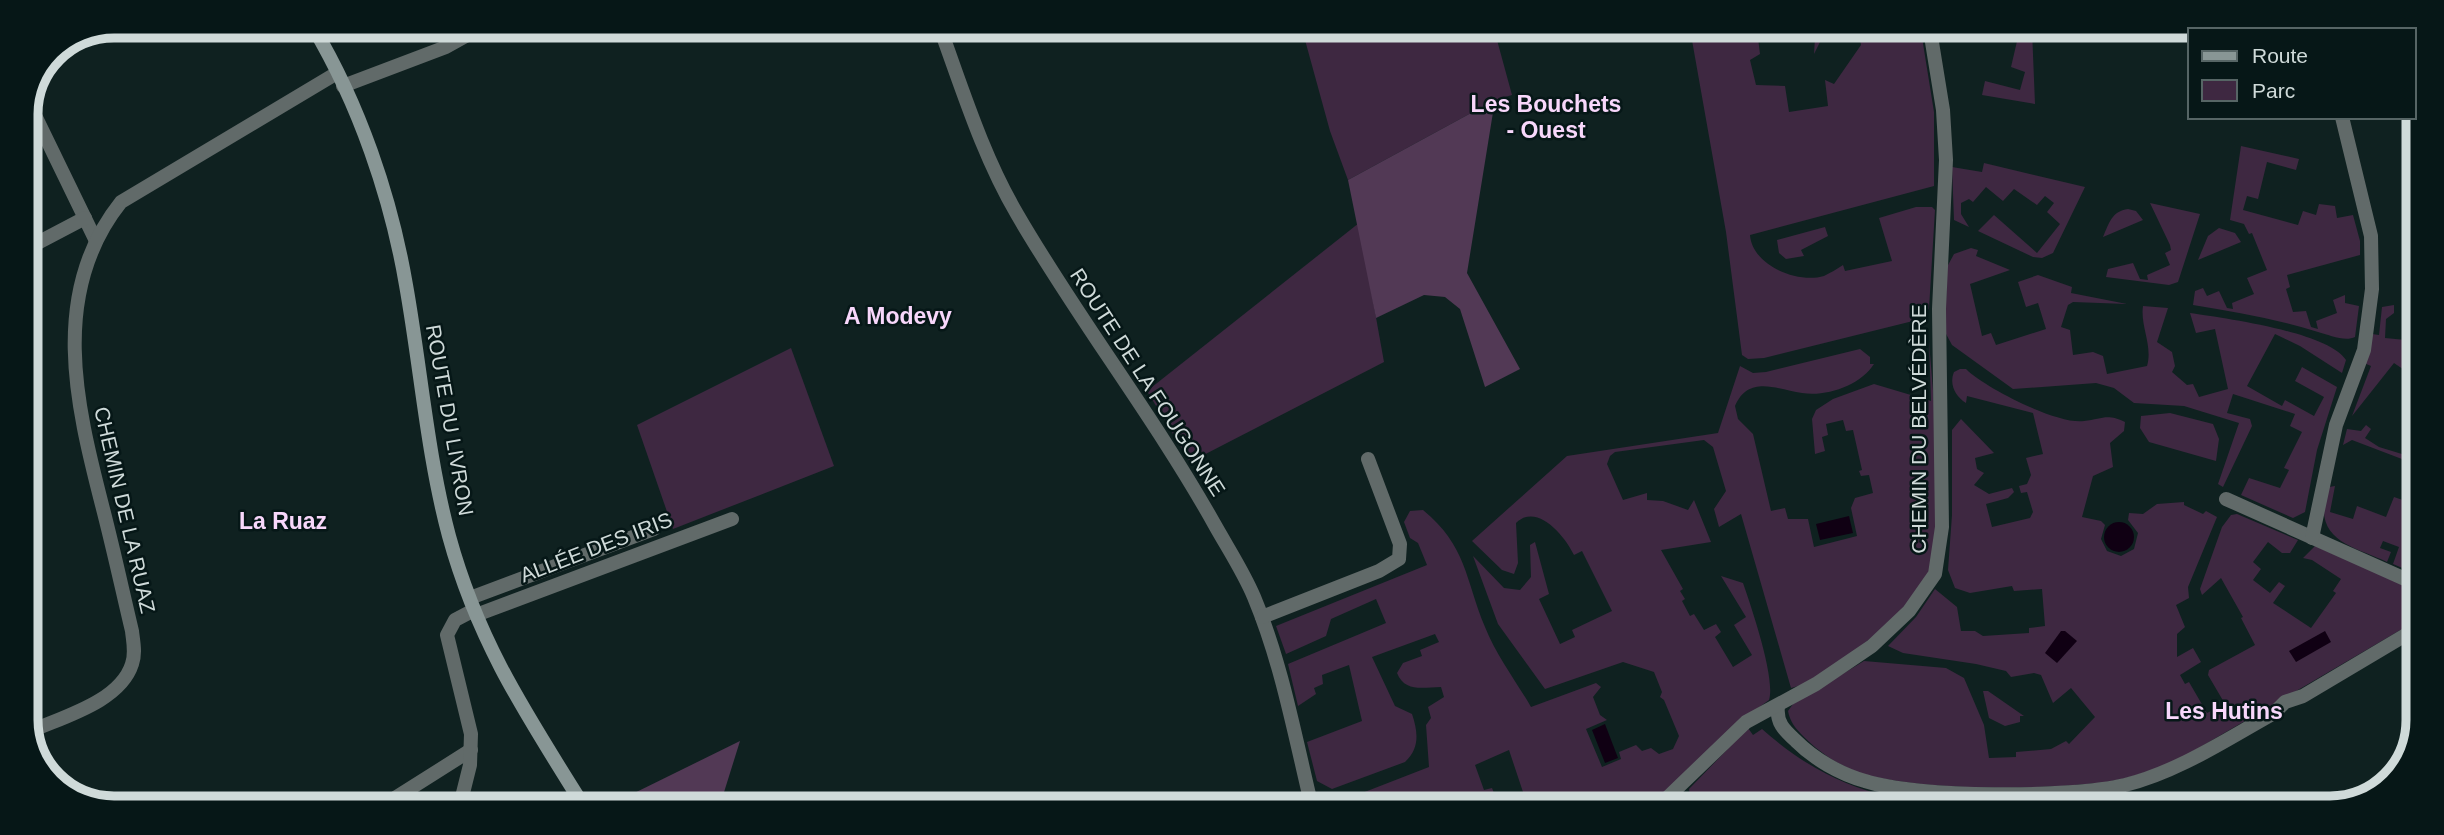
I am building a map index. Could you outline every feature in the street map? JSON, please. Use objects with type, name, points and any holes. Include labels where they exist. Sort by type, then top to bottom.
[{"type":"street","name":"ROUTE DU LIVRON","points":[[319,38],[340,80],[374,164],[393,228],[406,285],[426,432],[450,537],[473,608],[508,685],[577,796]]},
{"type":"street","name":"CHEMIN DE LA RUAZ","points":[[39,727],[92,703],[117,688],[133,663],[132,631],[81,421],[74,365],[75,310],[82,277],[96,241],[121,202],[340,80],[446,47],[462,38]]},
{"type":"street","name":"ROUTE DE LA FOUGONNE","points":[[944,38],[996,176],[1016,214],[1062,288],[1185,470],[1253,595],[1273,646],[1309,796]]},
{"type":"street","name":"CHEMIN DU BELVÉDÈRE","points":[[1668,796],[1746,722],[1778,706],[1881,638],[1919,599],[1937,568],[1942,527],[1939,309],[1946,160],[1943,110],[1931,38]]},
{"type":"street","points":[[2312,538],[2336,425],[2364,350],[2372,289],[2371,236],[2342,119]]},
{"type":"street","points":[[38,122],[96,241]]},
{"type":"street","points":[[38,243],[85,218]]},
{"type":"street","points":[[1262,617],[1379,570],[1399,559],[1400,544],[1368,459]]},
{"type":"street","points":[[2226,499],[2406,579]]},
{"type":"street","name":"ALLÉE DES IRIS","points":[[473,608],[732,519]]},
{"type":"street","name":"ALLÉE DES IRIS","points":[[473,608],[654,529]]},
{"type":"street","points":[[462,796],[471,750],[468,723],[447,642],[452,622],[473,608]]},
{"type":"street","points":[[1778,706],[1781,727],[1802,748],[1833,768],[1866,782],[1959,792],[2100,790],[2162,774],[2274,713],[2285,702],[2304,696],[2406,635]]},
{"type":"street","points":[[398,796],[471,750]]},
{"type":"green space","points":[[1304,38],[1496,38],[1512,95],[1495,100],[1348,180],[1330,131]]},
{"type":"green space","points":[[1692,38],[1758,38],[1760,54],[1750,60],[1756,85],[1785,86],[1789,112],[1828,106],[1825,80],[1834,84],[1861,45],[1860,38],[1922,38],[1934,112],[1934,186],[1750,235],[1753,246],[1767,263],[1789,274],[1813,278],[1824,276],[1843,265],[1845,271],[1892,261],[1879,218],[1916,207],[1932,207],[1935,210],[1929,309],[1913,321],[1764,358],[1748,359],[1742,355],[1726,232]]},
{"type":"green space","points":[[1815,38],[1822,38],[1814,54]]},
{"type":"green space","points":[[2018,38],[2032,38],[2035,104],[1982,95],[1985,81],[2020,90],[2025,72],[2011,67]]},
{"type":"green space","points":[[2241,146],[2299,159],[2296,170],[2267,162],[2258,199],[2247,196],[2243,210],[2298,225],[2303,211],[2316,215],[2319,204],[2335,206],[2337,218],[2353,215],[2360,241],[2360,255],[2287,275],[2290,287],[2286,289],[2293,312],[2306,311],[2311,327],[2318,329],[2316,321],[2337,313],[2333,300],[2345,295],[2345,303],[2359,306],[2355,337],[2347,339],[2272,320],[2193,305],[2195,291],[2203,288],[2207,296],[2219,291],[2227,308],[2233,309],[2232,303],[2254,294],[2247,278],[2267,270],[2252,233],[2249,234],[2244,224],[2230,220]]},
{"type":"green space","points":[[1984,163],[2085,187],[2053,253],[2042,258],[2033,257],[1978,231],[1994,215],[2037,253],[2060,224],[2047,212],[2054,203],[2045,196],[2037,205],[2014,189],[2003,201],[1986,187],[1973,202],[1969,199],[1961,203],[1961,214],[1969,227],[1954,220],[1952,167],[1982,172]]},
{"type":"green space","points":[[2150,203],[2200,214],[2178,282],[2169,285],[2106,277],[2108,269],[2133,263],[2140,279],[2148,280],[2147,275],[2170,265],[2165,253],[2171,250],[2170,245]]},
{"type":"green space","points":[[2128,209],[2136,211],[2143,220],[2103,237],[2115,215]]},
{"type":"green space","points":[[1359,223],[1384,362],[1190,462],[1147,391]]},
{"type":"green space","points":[[1825,227],[1828,236],[1801,250],[1804,256],[1786,259],[1779,253],[1777,240]]},
{"type":"green space","points":[[2219,228],[2235,233],[2241,242],[2198,260],[2208,236]]},
{"type":"green space","points":[[1971,248],[1978,250],[1976,256],[2010,270],[1970,284],[1982,336],[1991,333],[1996,345],[2046,329],[2038,303],[2026,307],[2018,282],[2038,275],[2072,287],[2071,293],[2127,304],[2073,302],[2068,305],[2061,327],[2070,330],[2073,355],[2093,352],[2103,356],[2107,374],[2147,366],[2143,306],[2168,308],[2157,342],[2172,352],[2175,366],[2172,372],[2187,385],[2193,384],[2199,397],[2228,389],[2215,329],[2196,333],[2190,313],[2298,334],[2336,350],[2346,360],[2342,373],[2300,346],[2275,334],[2247,386],[2282,406],[2285,400],[2314,416],[2324,397],[2295,381],[2302,367],[2337,387],[2317,450],[2305,512],[2293,518],[2241,495],[2249,478],[2280,488],[2289,470],[2284,468],[2302,432],[2290,426],[2295,414],[2233,394],[2227,413],[2250,419],[2252,426],[2223,487],[2218,484],[2239,423],[2184,406],[2134,403],[2114,388],[2096,383],[2013,389],[1952,345],[1945,332],[1947,267],[1954,254]]},
{"type":"green space","points":[[2394,305],[2394,313],[2386,319],[2385,338],[2405,340],[2405,371],[2394,363],[2352,416],[2371,366],[2364,363],[2372,334],[2379,335],[2382,307]]},
{"type":"green space","points":[[1929,341],[1938,495],[1934,553],[1928,574],[1896,617],[1832,667],[1791,688],[1741,514],[1719,527],[1714,509],[1726,491],[1713,447],[1704,440],[1615,452],[1610,456],[1607,464],[1623,500],[1647,493],[1647,500],[1663,501],[1688,510],[1694,500],[1711,542],[1661,550],[1683,589],[1680,591],[1685,599],[1682,601],[1690,616],[1694,614],[1704,630],[1716,624],[1721,632],[1715,637],[1733,667],[1752,655],[1734,625],[1746,617],[1721,576],[1743,583],[1757,625],[1769,676],[1769,700],[1735,725],[1665,792],[1656,796],[1524,796],[1509,750],[1475,765],[1484,790],[1492,788],[1495,796],[1354,796],[1429,767],[1426,725],[1431,718],[1428,707],[1444,697],[1441,687],[1410,686],[1400,679],[1397,673],[1403,663],[1422,656],[1420,650],[1439,642],[1435,634],[1372,657],[1395,706],[1412,714],[1416,733],[1410,757],[1405,762],[1332,789],[1317,781],[1307,742],[1362,721],[1349,665],[1322,675],[1323,684],[1314,688],[1316,694],[1298,706],[1288,664],[1386,623],[1376,599],[1331,619],[1326,636],[1286,654],[1276,626],[1427,565],[1418,543],[1410,538],[1404,522],[1410,511],[1423,510],[1437,523],[1457,550],[1490,637],[1531,707],[1596,683],[1601,687],[1593,697],[1600,715],[1607,720],[1586,729],[1602,767],[1621,759],[1619,752],[1636,745],[1642,751],[1651,748],[1659,754],[1673,749],[1679,736],[1664,700],[1660,697],[1662,692],[1654,672],[1623,662],[1545,689],[1498,624],[1473,556],[1504,588],[1520,590],[1531,577],[1530,545],[1535,542],[1549,594],[1539,599],[1560,644],[1575,637],[1572,630],[1612,611],[1582,551],[1574,555],[1557,531],[1541,519],[1533,516],[1516,523],[1518,563],[1514,574],[1502,570],[1472,541],[1567,456],[1718,433],[1740,366],[1753,373],[1766,372],[1860,349],[1870,357],[1870,364],[1874,364],[1861,378],[1842,388],[1812,394],[1774,387],[1756,387],[1741,396],[1735,406],[1738,419],[1753,434],[1771,511],[1785,508],[1788,519],[1808,519],[1814,547],[1857,536],[1851,508],[1855,498],[1873,493],[1869,475],[1861,476],[1853,430],[1846,431],[1843,420],[1826,424],[1828,435],[1822,437],[1825,451],[1815,454],[1812,419],[1816,410],[1833,399],[1874,384],[1931,401]]},
{"type":"green space","points":[[791,348],[834,466],[673,529],[637,425]]},
{"type":"green space","points":[[1966,369],[1989,386],[2022,404],[2057,417],[2084,421],[2109,417],[2125,422],[2124,431],[2110,443],[2113,467],[2093,476],[2082,517],[2101,521],[2105,525],[2101,539],[2107,551],[2121,556],[2134,549],[2138,533],[2128,520],[2129,513],[2143,514],[2157,504],[2184,502],[2184,505],[2203,514],[2206,511],[2217,517],[2188,587],[2189,598],[2176,605],[2185,627],[2177,634],[2177,657],[2193,648],[2201,662],[2180,675],[2185,684],[2189,682],[2207,713],[2225,704],[2208,675],[2209,670],[2255,645],[2221,578],[2202,595],[2200,589],[2222,527],[2231,515],[2237,514],[2298,540],[2290,553],[2282,553],[2268,542],[2253,562],[2261,569],[2253,580],[2270,593],[2279,582],[2285,586],[2273,603],[2311,628],[2336,593],[2333,591],[2341,579],[2312,560],[2303,558],[2315,546],[2406,585],[2406,627],[2173,763],[2123,779],[2050,787],[1953,786],[1893,780],[1867,775],[1841,765],[1804,737],[1790,719],[1788,711],[1793,704],[1864,661],[1946,668],[1964,678],[1984,725],[1989,758],[2016,757],[2016,752],[2051,749],[2066,741],[2069,744],[2095,717],[2071,688],[2053,703],[2041,675],[2034,673],[2011,677],[2006,671],[1903,653],[1888,646],[1916,617],[1935,589],[1957,607],[1961,631],[1975,631],[1983,636],[2029,633],[2029,628],[2045,626],[2042,589],[2014,591],[2012,586],[1970,593],[1955,588],[1948,570],[1952,515],[1952,430],[1961,419],[1994,453],[1975,458],[1977,469],[1984,473],[1974,485],[1989,494],[2012,488],[2014,492],[2008,498],[1986,504],[1992,527],[2030,518],[2033,512],[2027,492],[2021,493],[2019,486],[2027,484],[2031,475],[2026,458],[2043,454],[2033,413],[1967,396],[1966,403],[1956,393],[1953,385],[1954,372]]},
{"type":"green space","points":[[2170,413],[2213,424],[2219,439],[2216,461],[2149,442],[2140,428],[2141,416]]},
{"type":"green space","points":[[2366,425],[2371,429],[2365,438],[2379,447],[2406,455],[2406,460],[2352,440],[2343,445],[2347,429],[2361,431]]},
{"type":"green space","points":[[2335,486],[2330,512],[2353,519],[2357,506],[2386,517],[2394,497],[2406,501],[2406,569],[2393,564],[2399,547],[2383,541],[2380,548],[2391,552],[2387,562],[2336,537],[2325,520],[2325,497],[2329,487]]},
{"type":"green space","points":[[1983,691],[1988,691],[2024,716],[2020,716],[2020,722],[2005,726],[1989,718]]},
{"type":"green space","points":[[1748,728],[1753,735],[1762,729],[1792,753],[1821,771],[1851,785],[1887,796],[1690,796],[1689,789]]},
{"type":"shaded area","points":[[1495,100],[1467,273],[1520,369],[1485,387],[1460,309],[1445,297],[1424,295],[1376,318],[1348,180]]},
{"type":"shaded area","points":[[1849,516],[1853,533],[1820,540],[1816,524]]},
{"type":"shaded area","points":[[2119,522],[2125,523],[2133,531],[2133,543],[2125,551],[2119,552],[2113,551],[2105,543],[2104,537],[2105,531],[2113,523]]},
{"type":"shaded area","points":[[2061,631],[2065,631],[2077,641],[2057,663],[2045,653]]},
{"type":"shaded area","points":[[2325,631],[2331,642],[2296,662],[2289,651]]},
{"type":"shaded area","points":[[1605,724],[1618,758],[1605,763],[1592,730]]},
{"type":"shaded area","points":[[740,741],[723,796],[628,796]]},
{"type":"district","name":"Les Bouchets - Ouest","points":[[1546,117]]},
{"type":"district","name":"A Modevy","points":[[898,316]]},
{"type":"district","name":"La Ruaz","points":[[283,521]]},
{"type":"district","name":"Les Hutins","points":[[2224,711]]}]
